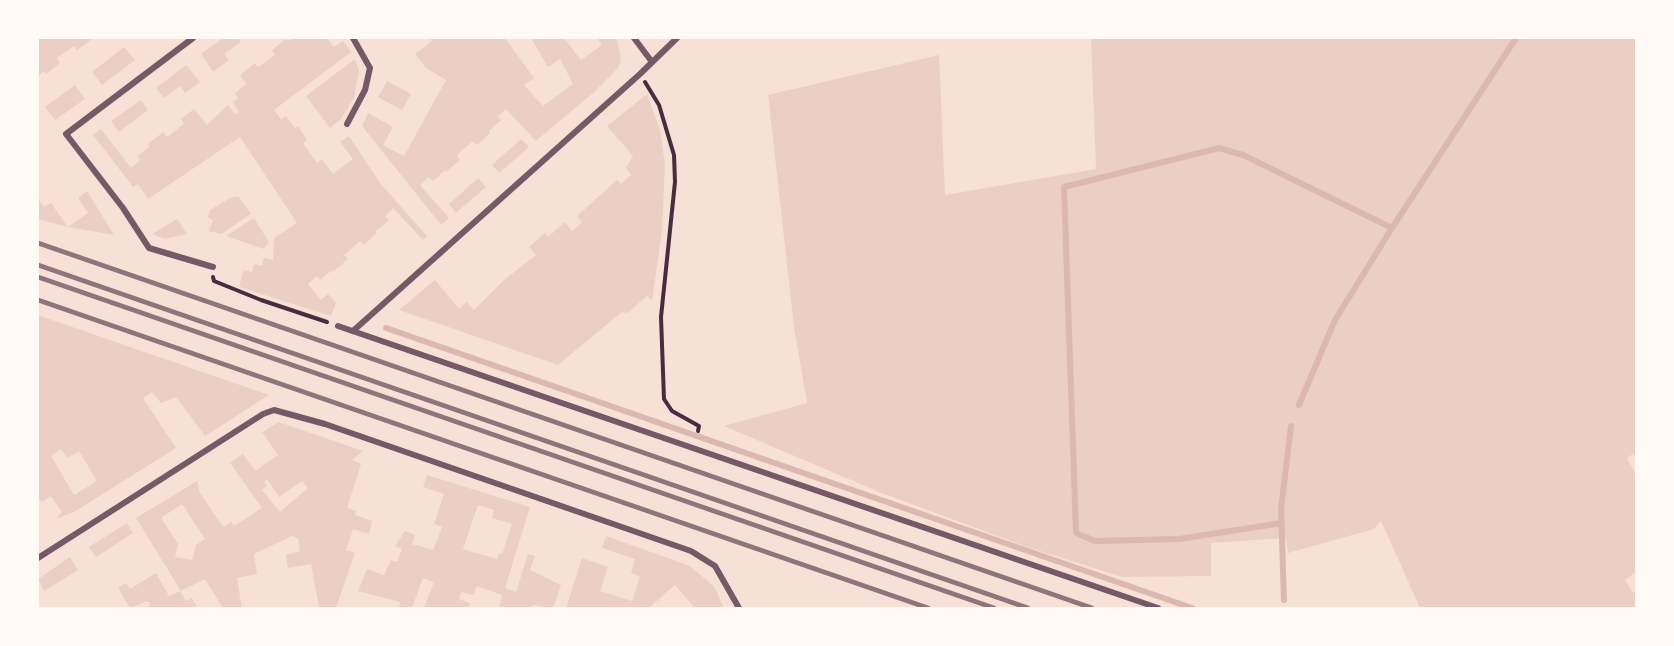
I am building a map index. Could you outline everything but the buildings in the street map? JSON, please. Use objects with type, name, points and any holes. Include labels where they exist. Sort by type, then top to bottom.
[{"type":"street","points":[[193,38],[66,134],[123,208],[149,248],[213,267]]},
{"type":"street","points":[[347,123],[365,90],[370,68],[352,38]]},
{"type":"street","points":[[634,38],[652,62]]},
{"type":"street","points":[[353,331],[640,74],[677,38]]},
{"type":"street","points":[[338,326],[1158,609]]},
{"type":"street","points":[[38,558],[263,414],[274,410],[325,424],[697,554],[715,566],[725,579],[739,609]]},
{"type":"path","points":[[640,74],[658,105],[674,155],[675,182],[661,317],[663,399],[672,411],[699,426],[698,431]]},
{"type":"path","points":[[213,267],[214,281],[338,326]]},
{"type":"shaded area","points":[[38,38],[92,39],[77,50],[74,46],[57,58],[60,63],[46,74],[44,71],[38,76]]},
{"type":"shaded area","points":[[223,38],[238,38],[241,42],[224,54],[229,60],[213,72],[201,54]]},
{"type":"shaded area","points":[[293,38],[327,38],[334,47],[343,41],[351,52],[274,110],[281,119],[286,116],[295,128],[298,126],[307,140],[303,143],[317,163],[322,159],[333,174],[353,159],[340,142],[349,136],[380,183],[427,236],[423,240],[393,208],[385,216],[389,220],[364,245],[360,241],[344,255],[348,259],[333,272],[331,271],[320,280],[317,276],[308,284],[321,300],[328,294],[336,303],[331,316],[239,287],[244,270],[252,272],[254,264],[262,266],[264,258],[273,260],[274,238],[297,223],[240,137],[148,199],[138,184],[133,187],[93,135],[101,129],[131,168],[140,160],[138,156],[150,146],[148,144],[163,132],[167,137],[184,124],[181,119],[194,109],[207,125],[228,105],[235,114],[239,112],[233,102],[238,98],[235,93],[246,84],[240,75],[255,63],[258,67],[275,55],[272,50],[286,39],[288,41]]},
{"type":"shaded area","points":[[429,38],[505,38],[534,78],[524,85],[543,106],[573,84],[560,59],[548,67],[531,38],[564,38],[581,60],[602,45],[597,38],[614,38],[618,42],[621,61],[618,68],[594,92],[536,141],[506,109],[498,116],[501,120],[477,145],[473,141],[457,155],[460,160],[446,172],[444,171],[433,181],[429,177],[420,185],[449,218],[441,225],[362,126],[368,113],[393,127],[383,145],[404,156],[446,80],[426,68],[415,54],[432,41]]},
{"type":"shaded area","points":[[1091,38],[1636,38],[1636,459],[1633,454],[1627,458],[1636,475],[1636,572],[1625,580],[1633,593],[1636,591],[1636,608],[1420,608],[1381,521],[1374,529],[1288,553],[1286,538],[1211,543],[1211,576],[1122,577],[1027,547],[879,492],[724,426],[807,403],[794,327],[768,95],[939,55],[945,195],[1096,169]]},
{"type":"shaded area","points":[[124,47],[135,60],[102,85],[92,72]]},
{"type":"shaded area","points":[[355,59],[359,70],[354,98],[341,119],[330,128],[306,96]]},
{"type":"shaded area","points":[[186,65],[200,82],[185,93],[180,86],[164,98],[156,88]]},
{"type":"shaded area","points":[[387,81],[411,94],[402,110],[378,97]]},
{"type":"shaded area","points":[[75,85],[85,99],[55,120],[45,107]]},
{"type":"shaded area","points":[[647,94],[660,130],[665,164],[662,231],[652,301],[647,296],[628,313],[622,312],[558,365],[399,310],[435,280],[459,309],[467,302],[474,310],[504,280],[536,255],[529,247],[545,233],[548,237],[565,222],[572,231],[582,222],[577,216],[617,180],[621,184],[631,175],[626,168],[633,156],[607,126]]},
{"type":"shaded area","points":[[141,100],[148,110],[119,132],[111,121]]},
{"type":"shaded area","points":[[521,139],[529,147],[499,173],[492,165]]},
{"type":"shaded area","points":[[478,178],[486,187],[456,213],[449,204]]},
{"type":"shaded area","points":[[87,191],[114,235],[68,227],[88,213],[78,198]]},
{"type":"shaded area","points":[[238,196],[251,214],[221,234],[209,231],[213,220],[208,217],[210,210]]},
{"type":"shaded area","points":[[38,199],[44,207],[51,203],[68,227],[38,219]]},
{"type":"shaded area","points":[[254,218],[269,242],[264,249],[226,236]]},
{"type":"shaded area","points":[[177,219],[187,234],[165,239],[152,234]]},
{"type":"shaded area","points":[[38,315],[269,395],[205,436],[176,397],[161,403],[152,392],[143,398],[176,448],[74,512],[56,519],[62,512],[51,496],[42,502],[38,498]],"holes":[[[61,449],[67,458],[79,451],[97,481],[74,495],[51,456]]]},
{"type":"shaded area","points":[[279,422],[363,451],[352,460],[361,464],[347,508],[356,511],[355,515],[372,521],[369,534],[353,529],[346,550],[355,553],[336,608],[311,608],[319,607],[311,564],[288,568],[286,555],[300,551],[298,538],[292,536],[254,554],[257,574],[237,578],[242,608],[223,608],[205,579],[181,591],[136,518],[197,481],[200,493],[223,527],[231,522],[234,526],[262,508],[230,463],[243,454],[255,471],[278,455],[262,432]],"holes":[[[267,479],[279,497],[302,481],[308,488],[280,512],[262,490],[267,486],[264,482]],[[182,504],[205,539],[196,545],[192,560],[175,557],[178,544],[161,518]]]},
{"type":"shaded area","points":[[427,475],[530,507],[505,588],[516,592],[528,554],[535,556],[530,570],[561,585],[553,608],[533,605],[532,608],[499,608],[502,595],[477,586],[473,595],[461,592],[459,599],[470,603],[468,608],[424,608],[434,582],[423,578],[412,608],[399,608],[400,602],[358,591],[367,569],[384,575],[391,560],[397,562],[402,549],[395,546],[405,531],[415,535],[412,544],[433,550],[442,527],[434,524],[444,494],[423,487]],"holes":[[[478,505],[494,510],[492,518],[512,524],[502,554],[499,553],[497,559],[463,549]]]},
{"type":"shaded area","points":[[127,523],[133,533],[96,557],[89,547]]},
{"type":"shaded area","points":[[606,536],[690,566],[714,586],[724,608],[692,608],[693,606],[675,585],[651,606],[652,608],[566,608],[582,558],[608,567],[600,591],[632,601],[640,577],[631,573],[635,559],[602,548]]},
{"type":"shaded area","points":[[70,557],[78,570],[44,591],[38,579]]},
{"type":"shaded area","points":[[156,573],[169,596],[180,591],[186,601],[192,598],[198,608],[146,608],[151,605],[147,601],[130,608],[118,588],[126,583],[130,589]]},
{"type":"waterway","points":[[1282,523],[1179,539],[1095,541],[1076,533],[1064,187],[1219,148],[1243,155],[1392,228],[1516,38]]},
{"type":"waterway","points":[[1299,405],[1335,320],[1392,228]]},
{"type":"waterway","points":[[386,328],[1192,608]]},
{"type":"waterway","points":[[1284,600],[1281,509],[1291,426]]},
{"type":"railway","points":[[38,243],[1092,608]]},
{"type":"railway","points":[[38,265],[1028,608]]},
{"type":"railway","points":[[38,277],[994,608]]},
{"type":"railway","points":[[38,300],[928,608]]}]
